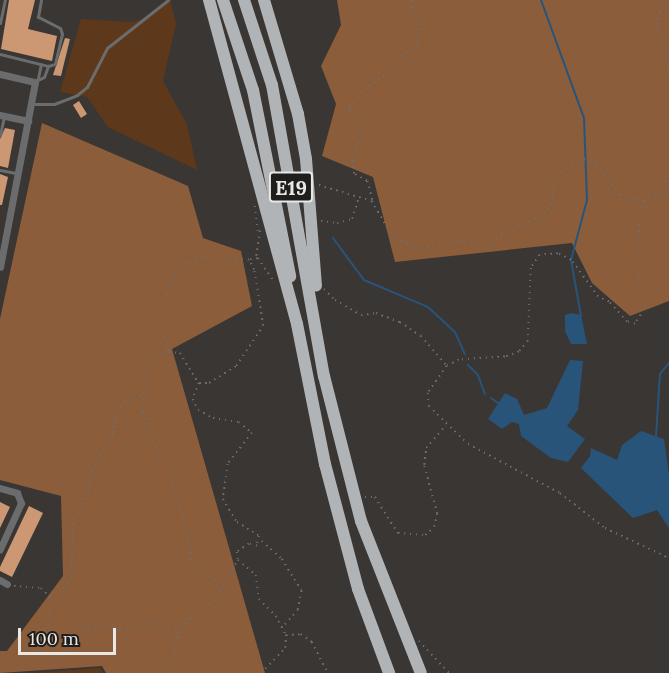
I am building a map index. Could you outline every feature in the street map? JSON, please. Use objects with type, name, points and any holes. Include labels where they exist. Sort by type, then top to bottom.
[{"type":"highway","points":[[209,0],[297,324]]},
{"type":"highway","name":"E19","points":[[223,0],[253,90],[287,252],[297,324],[325,464],[358,590],[388,673]]},
{"type":"highway","name":"E19","points":[[244,0],[272,85],[324,376],[356,500],[379,574],[421,672]]},
{"type":"highway","points":[[264,0],[298,114],[306,159],[324,376]]},
{"type":"highway","points":[[379,649],[383,673]]},
{"type":"street","points":[[0,74],[37,80],[0,267]]},
{"type":"street","points":[[2,116],[28,121]]},
{"type":"street","points":[[0,488],[14,491],[21,498],[0,549]]},
{"type":"lane","points":[[0,23],[5,0]]},
{"type":"lane","points":[[0,54],[48,66],[55,64],[62,34],[60,28],[38,17],[41,0]]},
{"type":"lane","points":[[32,104],[54,104],[77,95],[87,87],[107,48],[168,0]]},
{"type":"lane","points":[[37,80],[41,64]]},
{"type":"lane","points":[[37,80],[44,77],[48,66]]},
{"type":"lane","points":[[0,135],[2,116]]},
{"type":"lane","points":[[0,170],[18,174]]},
{"type":"path","points":[[410,0],[419,31],[416,47],[401,56],[394,69],[368,86],[349,107],[350,116],[365,127],[352,161],[354,174],[367,181],[372,201],[387,227],[401,241],[421,248],[458,242],[486,246],[501,234],[544,214],[551,205],[556,175],[584,159],[597,165],[620,195],[643,201],[658,194],[669,194]]},
{"type":"path","points":[[663,0],[657,24],[669,70]]},
{"type":"path","points":[[658,194],[669,176]]},
{"type":"path","points":[[312,184],[372,201]]},
{"type":"path","points":[[643,201],[637,243],[641,315],[635,324],[627,322],[609,302],[598,297],[572,260],[558,254],[540,255],[531,268],[528,341],[519,352],[459,360],[447,366],[428,393],[429,406],[446,425],[486,455],[560,493],[605,528],[669,558]]},
{"type":"path","points":[[169,352],[165,338],[167,294],[174,276],[185,265],[202,258],[249,260],[254,270],[263,326],[236,366],[210,383],[198,383]]},
{"type":"path","points":[[361,315],[376,313],[400,322],[421,336],[447,366]]},
{"type":"path","points":[[198,383],[188,371],[187,361],[180,353],[169,352],[148,363],[143,396],[146,425],[158,453],[170,464],[173,474],[173,498],[184,517],[191,560],[224,588]]},
{"type":"path","points":[[198,383],[193,392],[198,410],[213,418],[239,422],[252,433],[228,464],[223,499],[237,522],[282,559],[302,591],[298,610],[284,626]]},
{"type":"path","points":[[50,597],[60,593],[71,579],[73,520],[88,493],[91,472],[113,433],[115,418],[123,403],[143,396]]},
{"type":"path","points":[[356,500],[375,497],[398,533],[425,535],[434,527],[437,514],[424,465],[426,448],[446,425]]},
{"type":"path","points":[[169,673],[178,634],[224,588],[238,560],[237,552],[243,547],[257,546],[261,541]]},
{"type":"path","points":[[238,560],[256,575],[259,599],[284,626],[285,648],[263,672]]},
{"type":"path","points":[[4,582],[41,588],[50,597],[49,625],[38,636],[37,644],[40,651],[51,656],[60,655],[88,628],[101,624],[120,630],[146,621],[178,634]]},
{"type":"path","points":[[286,635],[301,634],[312,642],[328,673]]},
{"type":"shaded area","points":[[170,0],[176,23],[163,81],[187,124],[197,170],[108,127],[87,97],[60,92],[81,19],[131,22],[145,19]]},
{"type":"shaded area","points":[[337,0],[669,0],[669,301],[630,316],[592,283],[572,243],[395,262],[373,177],[322,156],[336,104],[321,66],[341,25]]},
{"type":"shaded area","points":[[42,123],[188,186],[203,238],[241,251],[252,306],[172,349],[265,673],[106,673],[102,666],[0,673],[0,651],[7,651],[63,576],[61,496],[0,480],[0,319]]},
{"type":"shaded area","points":[[100,668],[103,673],[34,673]]},
{"type":"water","points":[[572,313],[581,315],[587,344],[571,344],[565,331],[565,315]]},
{"type":"water","points":[[570,360],[583,361],[578,410],[567,426],[585,439],[568,462],[551,458],[521,436],[519,424],[512,422],[502,429],[488,419],[505,393],[517,399],[524,415],[547,408]]},
{"type":"water","points":[[641,431],[664,439],[669,474],[669,528],[657,510],[633,518],[581,468],[590,456],[591,448],[617,460],[622,445]]},
{"type":"building","points":[[9,0],[35,0],[28,29],[57,36],[52,61],[1,49]]},
{"type":"building","points":[[65,38],[70,39],[61,76],[53,75]]},
{"type":"building","points":[[79,101],[87,114],[81,118],[73,105]]},
{"type":"building","points":[[5,128],[15,130],[8,168],[0,166],[0,139]]},
{"type":"building","points":[[0,174],[8,177],[2,205],[0,205]]},
{"type":"building","points":[[0,502],[10,507],[0,528]]},
{"type":"building","points":[[29,506],[43,513],[12,577],[0,571],[0,567]]},
{"type":"waterway","points":[[541,0],[584,118],[587,200],[571,260],[581,316]]},
{"type":"waterway","points":[[333,238],[364,280],[428,307],[455,332],[465,354]]},
{"type":"waterway","points":[[656,436],[660,374],[669,363]]},
{"type":"waterway","points":[[468,365],[478,375],[485,394]]},
{"type":"waterway","points":[[491,398],[498,403]]}]
